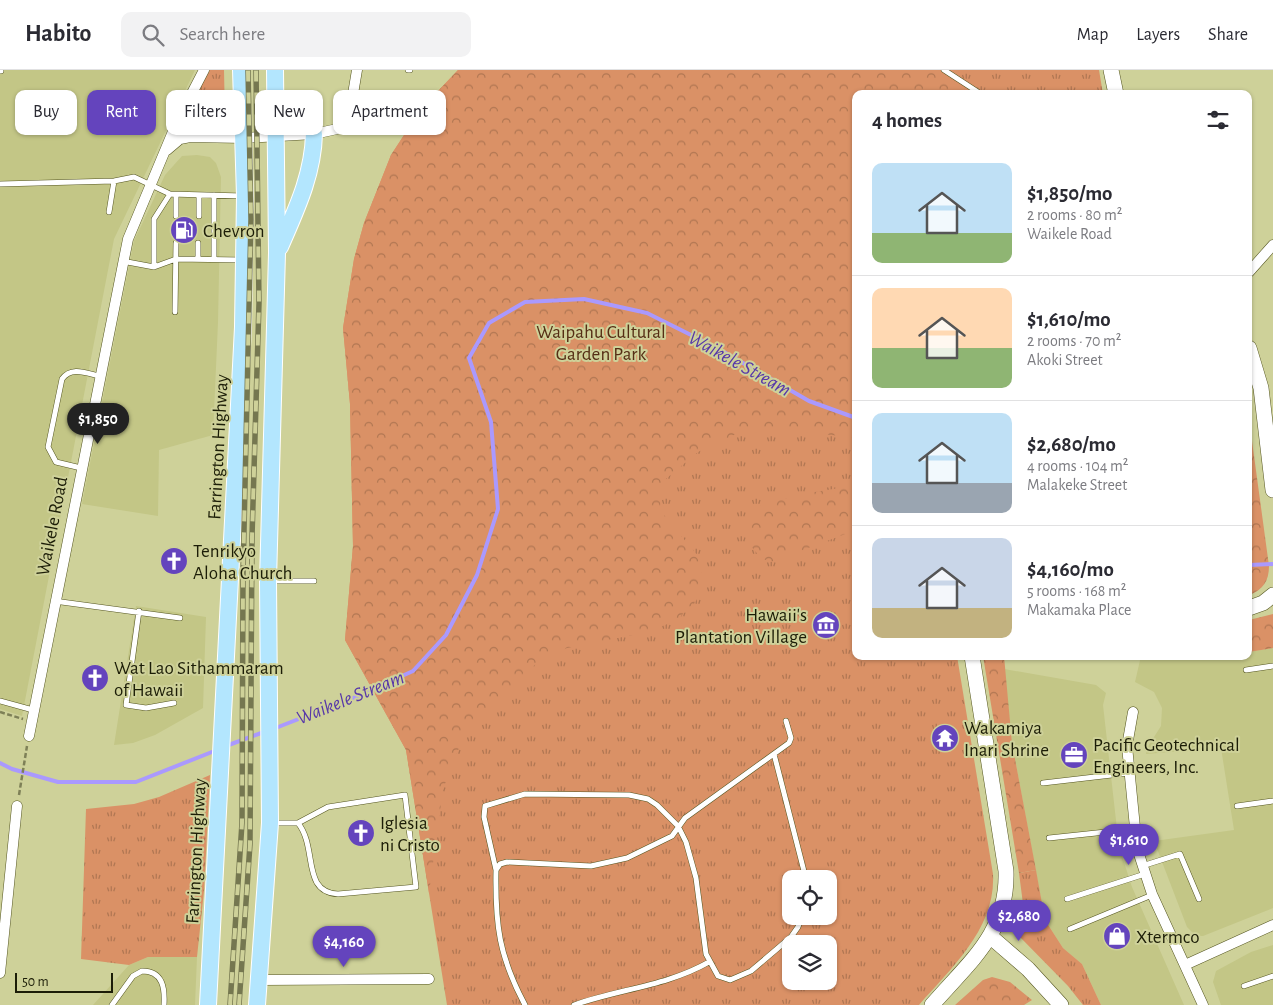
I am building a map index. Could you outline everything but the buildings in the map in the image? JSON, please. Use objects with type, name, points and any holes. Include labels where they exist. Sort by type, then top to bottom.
[{"type":"main road","name":"Farrington Highway","points":[[208,1005],[222,700],[240,414],[245,260],[244,138],[241,70]]},
{"type":"main road","points":[[257,1005],[270,823],[268,581],[277,253],[275,70]]},
{"type":"main road","points":[[277,253],[301,200],[312,164],[314,135]]},
{"type":"street","name":"Waikele Road","points":[[29,736],[122,261],[128,239],[150,184],[177,122],[204,70]]},
{"type":"street","name":"Waikele Road","points":[[323,132],[337,129],[350,112],[357,70]]},
{"type":"street","points":[[1111,70],[1115,90]]},
{"type":"street","name":"Waikele Road","points":[[164,153],[180,139],[190,137],[244,138],[296,135]]},
{"type":"street","points":[[1252,269],[1273,245]]},
{"type":"street","points":[[1252,356],[1270,424],[1273,490]]},
{"type":"street","points":[[1252,607],[1272,597]]},
{"type":"street","points":[[932,1005],[990,937],[1004,906],[1006,871],[973,660]]},
{"type":"street","points":[[1133,712],[1127,746],[1134,829],[1143,870],[1152,894],[1203,1005]]},
{"type":"street","points":[[0,973],[17,806]]},
{"type":"street","points":[[1185,965],[1272,928]]},
{"type":"street","points":[[990,937],[1028,970],[1061,1005]]},
{"type":"street","points":[[260,980],[429,979]]},
{"type":"lane","points":[[944,70],[975,90]]},
{"type":"lane","points":[[0,184],[114,181],[134,177],[170,194],[245,196]]},
{"type":"lane","points":[[109,212],[114,181]]},
{"type":"lane","points":[[154,266],[154,219],[170,194]]},
{"type":"lane","points":[[176,195],[176,216]]},
{"type":"lane","points":[[199,195],[199,216]]},
{"type":"lane","points":[[214,195],[214,260]]},
{"type":"lane","points":[[175,312],[176,243]]},
{"type":"lane","points":[[198,243],[198,259]]},
{"type":"lane","points":[[122,261],[154,266],[176,259],[245,260]]},
{"type":"lane","points":[[81,468],[56,462],[48,447],[62,379],[66,374],[75,371],[100,376]]},
{"type":"lane","points":[[268,581],[314,581]]},
{"type":"lane","points":[[54,601],[180,618]]},
{"type":"lane","points":[[139,611],[126,705],[146,708],[174,703]]},
{"type":"lane","points":[[1246,670],[1273,666]]},
{"type":"lane","points":[[0,701],[34,710]]},
{"type":"lane","points":[[496,870],[500,864],[507,862],[591,866],[612,863],[627,858],[672,836],[678,826],[692,813],[789,743],[790,738],[786,721]]},
{"type":"lane","points":[[774,754],[804,870]]},
{"type":"lane","points":[[1043,783],[1129,773]]},
{"type":"lane","points":[[525,1005],[509,973],[498,934],[496,870],[483,809],[485,806],[515,796],[525,794],[629,795],[648,799],[667,814],[678,826],[686,842],[696,878],[704,943],[709,962],[723,980],[740,977],[751,971],[791,937],[799,925]]},
{"type":"lane","points":[[270,823],[298,823],[328,807],[405,795],[416,887],[327,893],[317,885],[309,844],[304,830],[298,823]]},
{"type":"lane","points":[[1238,806],[1273,801]]},
{"type":"lane","points":[[1048,838],[1134,829]]},
{"type":"lane","points":[[1067,899],[1180,854],[1199,899]]},
{"type":"lane","points":[[1070,929],[1152,894]]},
{"type":"lane","points":[[574,1005],[631,988],[650,986],[671,980],[690,973],[709,962]]},
{"type":"lane","points":[[112,1005],[133,976],[142,970],[155,974],[161,980],[165,988],[164,1005]]},
{"type":"lane","points":[[1244,986],[1273,976]]},
{"type":"path","points":[[0,712],[31,722]]},
{"type":"path","points":[[17,806],[29,736]]},
{"type":"shaded area","points":[[0,70],[195,70],[185,90],[166,90],[166,131],[114,239],[22,716],[0,709]]},
{"type":"shaded area","points":[[197,155],[210,157],[216,163],[221,177],[213,435],[159,450],[158,516],[82,504],[134,241],[165,175],[182,156]]},
{"type":"shaded area","points":[[136,606],[206,617],[203,708],[155,735],[133,743],[114,745]]},
{"type":"shaded area","points":[[1273,648],[1273,908],[1203,936],[1196,936],[1187,927],[1154,841],[1234,830],[1221,748],[1146,754],[1147,748],[1161,726],[1162,708],[1154,692],[1135,682],[1140,660],[1252,660],[1252,652]]},
{"type":"shaded area","points":[[1004,669],[1096,685],[1106,693],[1103,705],[1119,847],[1132,887],[1184,1005],[1101,1005],[1082,964],[1063,948],[1045,920],[1012,743]]},
{"type":"shaded area","points":[[1273,945],[1273,1005],[1221,1005],[1213,982],[1216,971],[1251,952]]},
{"type":"shaded area","points":[[148,957],[197,957],[195,1005],[93,1005],[129,965]]},
{"type":"green space","points":[[210,70],[224,70],[224,90],[198,90]]},
{"type":"green space","name":"Waipahu Cultural Garden Park","points":[[458,70],[1099,70],[1102,90],[852,90],[852,660],[958,660],[993,874],[992,894],[980,929],[958,961],[919,1005],[447,1005],[406,750],[345,640],[353,546],[350,404],[343,328],[354,259],[364,223],[391,155],[404,135],[446,135],[446,90],[439,90]]},
{"type":"green space","points":[[458,70],[931,70],[949,77],[966,90],[852,90],[852,438],[785,430],[736,434],[698,452],[661,483],[660,510],[697,555],[705,584],[696,601],[676,621],[643,633],[567,648],[540,660],[466,730],[443,789],[429,893],[406,750],[345,640],[353,546],[350,404],[343,328],[354,259],[364,223],[391,155],[404,135],[446,135],[446,90],[439,90]]},
{"type":"green space","points":[[1252,441],[1269,566],[1268,576],[1258,590],[1252,593]]},
{"type":"green space","points":[[851,486],[852,532],[771,562],[761,558],[750,545],[751,520],[761,505],[803,494]]},
{"type":"green space","points":[[1273,614],[1273,648],[1252,652],[1252,619]]},
{"type":"green space","points":[[984,660],[1004,660],[1012,743],[1036,870],[1019,873]]},
{"type":"green space","points":[[210,775],[204,891],[197,957],[148,957],[129,965],[81,959],[86,809],[134,804],[159,797]]},
{"type":"green space","points":[[1036,870],[1045,920],[1063,948],[1082,964],[1101,1005],[1083,1005],[1068,986],[1019,936],[1023,904],[1019,873]]},
{"type":"green space","points":[[992,977],[1010,982],[1032,1000],[1024,1005],[955,1005],[983,980]]},
{"type":"waterway","name":"Waikele Stream","points":[[273,729],[358,696],[413,671],[446,635],[477,575],[498,509],[491,422],[469,358],[489,323],[525,302],[584,299],[647,313],[717,348],[809,401],[852,417]]},
{"type":"waterway","name":"Waikele Stream","points":[[1252,565],[1273,564]]},
{"type":"waterway","name":"Waikele Stream","points":[[226,746],[264,732]]},
{"type":"waterway","name":"Waikele Stream","points":[[0,763],[12,769],[58,782],[136,782],[217,750]]},
{"type":"railway","points":[[230,1005],[242,823],[243,575],[251,219],[248,70]]},
{"type":"railway","points":[[239,1005],[250,844],[252,537],[259,303],[256,70]]},
{"type":"place","name":"Chevron","points":[[184,230]]},
{"type":"place","name":"Tenrikyo Aloha Church","points":[[174,561]]},
{"type":"place","name":"Hawaii's Plantation Village","points":[[826,625]]},
{"type":"place","name":"Wat Lao Sithammaram of Hawaii","points":[[95,678]]},
{"type":"place","name":"Wakamiya Inari Shrine","points":[[945,738]]},
{"type":"place","name":"Pacific Geotechnical Engineers, Inc.","points":[[1074,755]]},
{"type":"place","name":"Iglesia ni Cristo","points":[[361,833]]},
{"type":"place","name":"Xtermco","points":[[1117,936]]}]
